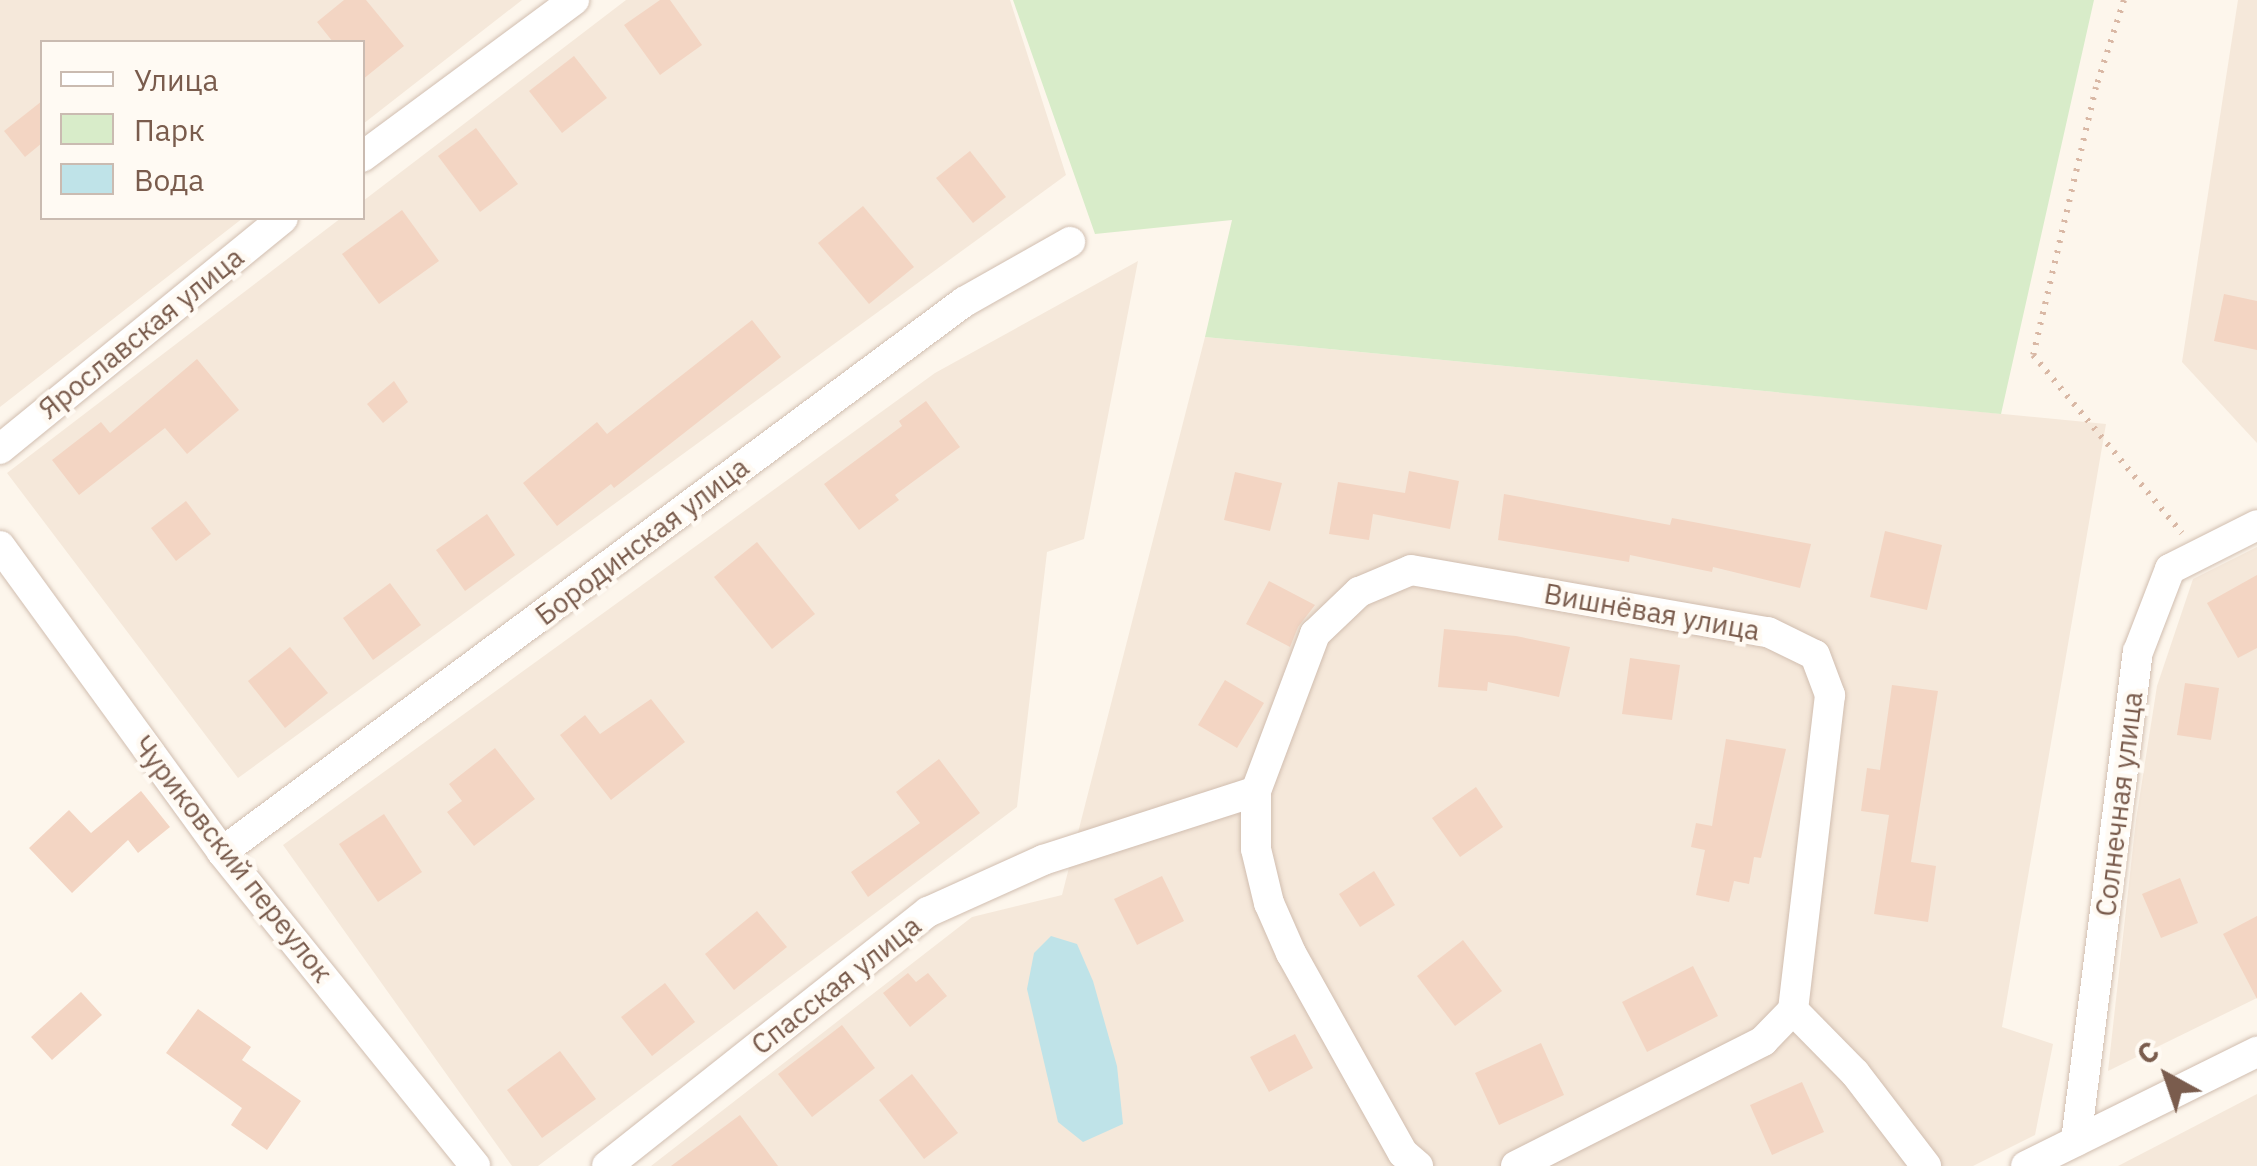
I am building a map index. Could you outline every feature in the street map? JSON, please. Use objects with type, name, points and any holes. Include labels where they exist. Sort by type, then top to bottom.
[{"type":"street","points":[[365,156],[574,0]]},
{"type":"street","name":"Ярославская улица","points":[[0,448],[280,220]]},
{"type":"street","name":"Бородинская улица","points":[[222,852],[964,302],[1070,242]]},
{"type":"street","name":"Солнечная улица","points":[[2076,1142],[2138,652],[2170,569],[2257,525]]},
{"type":"street","name":"Чуриковский переулок","points":[[0,546],[222,852],[475,1166]]},
{"type":"street","name":"Вишнёвая улица","points":[[1256,791],[1315,634],[1359,592],[1411,570],[1768,632],[1815,656],[1830,694],[1793,1010]]},
{"type":"street","points":[[1256,791],[1256,849],[1269,903],[1291,952],[1403,1153],[1418,1166]]},
{"type":"street","name":"Спасская улица","points":[[607,1166],[928,912],[1043,860],[1256,791]]},
{"type":"street","points":[[1516,1166],[1763,1041],[1793,1010],[1855,1073],[1926,1166]]},
{"type":"street","points":[[2026,1166],[2257,1052]]},
{"type":"path","points":[[2124,0],[2096,87],[2033,355],[2134,471],[2198,554]]},
{"type":"shaded area","points":[[0,0],[522,0],[365,122],[365,40],[40,40],[40,220],[240,220],[0,407]]},
{"type":"shaded area","points":[[626,0],[1010,0],[1066,175],[238,778],[7,473],[338,220],[365,220],[365,199]]},
{"type":"shaded area","points":[[2238,0],[2257,0],[2257,443],[2182,362]]},
{"type":"shaded area","points":[[1138,261],[1084,539],[1047,552],[1017,807],[538,1166],[512,1166],[283,845],[935,373]]},
{"type":"shaded area","points":[[1205,337],[2106,424],[2002,1027],[2053,1044],[2035,1135],[1973,1166],[651,1166],[972,917],[1062,895]]},
{"type":"shaded area","points":[[2257,547],[2257,998],[2108,1071],[2136,820],[2157,686],[2193,579]]},
{"type":"shaded area","points":[[2257,1094],[2257,1166],[2118,1166]]},
{"type":"green space","points":[[1013,0],[2094,0],[2001,414],[1205,337],[1232,220],[1095,234]]},
{"type":"water","points":[[1051,936],[1077,944],[1093,981],[1117,1066],[1123,1124],[1083,1142],[1058,1122],[1027,989],[1034,953]]},
{"type":"building","points":[[344,0],[366,0],[404,46],[365,78],[365,40],[331,40],[317,22]]},
{"type":"building","points":[[660,0],[670,0],[702,45],[660,75],[624,25]]},
{"type":"building","points":[[574,56],[607,98],[562,133],[529,91]]},
{"type":"building","points":[[40,103],[40,145],[25,157],[4,131]]},
{"type":"building","points":[[476,128],[518,184],[480,212],[438,156]]},
{"type":"building","points":[[970,151],[1006,197],[973,223],[936,178]]},
{"type":"building","points":[[863,206],[914,267],[869,304],[818,243]]},
{"type":"building","points":[[402,210],[439,261],[379,304],[342,254]]},
{"type":"building","points":[[2224,294],[2257,301],[2257,350],[2214,341]]},
{"type":"building","points":[[752,320],[781,357],[614,488],[611,484],[557,526],[523,483],[597,422],[607,434]]},
{"type":"building","points":[[197,359],[239,410],[187,454],[165,428],[79,495],[52,460],[101,422],[110,433]]},
{"type":"building","points":[[394,381],[408,402],[383,423],[367,404]]},
{"type":"building","points":[[926,401],[960,447],[895,495],[899,500],[859,530],[824,484],[902,426],[899,421]]},
{"type":"building","points":[[1409,471],[1459,481],[1450,529],[1373,514],[1369,540],[1329,534],[1338,482],[1405,493]]},
{"type":"building","points":[[1235,472],[1282,483],[1270,531],[1224,520]]},
{"type":"building","points":[[1504,494],[1670,525],[1672,518],[1811,544],[1800,588],[1713,567],[1712,572],[1630,555],[1629,562],[1498,540]]},
{"type":"building","points":[[186,501],[211,534],[176,561],[151,528]]},
{"type":"building","points":[[487,514],[515,555],[465,591],[436,550]]},
{"type":"building","points":[[1885,531],[1942,545],[1927,610],[1870,597]]},
{"type":"building","points":[[757,542],[815,614],[772,649],[714,577]]},
{"type":"building","points":[[2257,575],[2257,648],[2238,658],[2207,603]]},
{"type":"building","points":[[1269,581],[1315,605],[1298,627],[1290,647],[1246,624]]},
{"type":"building","points":[[390,583],[421,625],[373,660],[343,618]]},
{"type":"building","points":[[1444,629],[1516,636],[1570,647],[1559,697],[1488,682],[1487,691],[1438,687]]},
{"type":"building","points":[[290,647],[328,693],[285,728],[248,681]]},
{"type":"building","points":[[1630,658],[1680,665],[1672,720],[1622,714]]},
{"type":"building","points":[[1225,680],[1264,703],[1237,748],[1198,725]]},
{"type":"building","points":[[2185,683],[2219,688],[2211,740],[2177,735]]},
{"type":"building","points":[[1892,685],[1938,691],[1911,862],[1936,866],[1928,922],[1874,914],[1889,815],[1861,811],[1867,768],[1880,770]]},
{"type":"building","points":[[651,699],[685,742],[611,800],[560,735],[585,715],[600,734]]},
{"type":"building","points":[[1726,739],[1786,749],[1761,858],[1754,857],[1749,884],[1734,881],[1729,902],[1696,895],[1705,850],[1691,847],[1696,823],[1712,826]]},
{"type":"building","points":[[495,748],[535,799],[474,846],[447,812],[462,801],[449,784]]},
{"type":"building","points":[[939,759],[980,813],[868,897],[851,872],[920,823],[896,792]]},
{"type":"building","points":[[1476,787],[1503,827],[1460,857],[1432,818]]},
{"type":"building","points":[[141,791],[170,827],[138,853],[128,840],[72,893],[29,848],[69,810],[91,833]]},
{"type":"building","points":[[384,814],[422,872],[378,902],[339,844]]},
{"type":"building","points":[[1374,871],[1395,905],[1360,927],[1339,894]]},
{"type":"building","points":[[1162,876],[1184,921],[1137,945],[1114,899]]},
{"type":"building","points":[[2180,878],[2198,923],[2161,938],[2142,894]]},
{"type":"building","points":[[757,911],[787,947],[734,990],[705,954]]},
{"type":"building","points":[[2257,916],[2257,999],[2223,934]]},
{"type":"building","points":[[1463,940],[1502,991],[1455,1026],[1417,976]]},
{"type":"building","points":[[1693,966],[1718,1016],[1647,1052],[1622,1002]]},
{"type":"building","points":[[908,973],[916,982],[928,973],[947,996],[910,1027],[883,993]]},
{"type":"building","points":[[665,983],[695,1022],[652,1056],[621,1017]]},
{"type":"building","points":[[81,992],[102,1015],[52,1060],[31,1037]]},
{"type":"building","points":[[198,1009],[251,1047],[242,1060],[301,1101],[267,1150],[231,1125],[242,1108],[166,1053]]},
{"type":"building","points":[[842,1025],[875,1068],[812,1117],[778,1074]]},
{"type":"building","points":[[1295,1034],[1313,1068],[1269,1092],[1250,1057]]},
{"type":"building","points":[[1541,1043],[1564,1095],[1499,1125],[1475,1073]]},
{"type":"building","points":[[560,1051],[596,1099],[542,1138],[507,1090]]},
{"type":"building","points":[[912,1074],[958,1133],[924,1159],[879,1100]]},
{"type":"building","points":[[1802,1082],[1824,1132],[1772,1155],[1750,1105]]},
{"type":"building","points":[[740,1115],[778,1166],[671,1166]]}]
